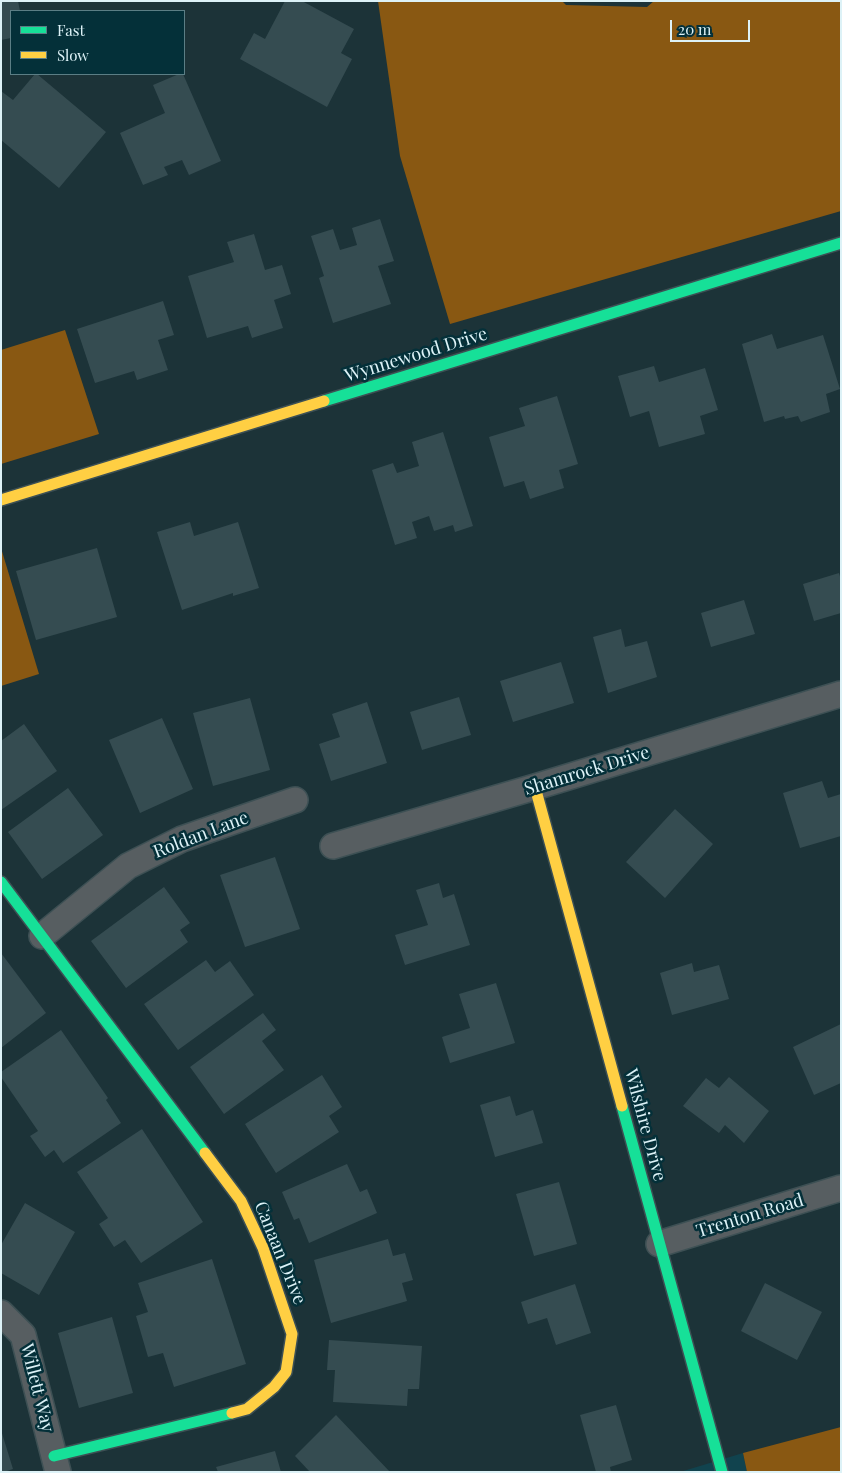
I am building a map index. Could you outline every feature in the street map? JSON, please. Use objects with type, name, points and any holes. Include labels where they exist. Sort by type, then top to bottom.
[{"type":"street","name":"Wynnewood Drive","points":[[1,500],[841,243]]},
{"type":"street","name":"Shamrock Drive","points":[[332,846],[535,787],[841,694]]},
{"type":"street","name":"Wilshire Drive","points":[[535,787],[722,1472]]},
{"type":"street","name":"Roldan Lane","points":[[42,936],[128,866],[150,854],[182,839],[295,800]]},
{"type":"street","name":"Canaan Drive","points":[[1,882],[241,1201],[263,1248],[292,1334],[286,1372],[274,1387],[247,1409],[56,1464]]},
{"type":"street","name":"Trenton Road","points":[[659,1244],[841,1188]]},
{"type":"street","name":"Willett Way","points":[[1,1313],[23,1335],[56,1464]]},
{"type":"shaded area","points":[[378,1],[562,1],[566,5],[647,7],[654,1],[841,1],[841,211],[450,324],[400,156]]},
{"type":"shaded area","points":[[65,330],[99,434],[1,464],[1,350]]},
{"type":"shaded area","points":[[1,548],[39,674],[1,686]]},
{"type":"shaded area","points":[[841,1427],[841,1472],[747,1472],[743,1453]]},
{"type":"shaded area","points":[[743,1453],[747,1472],[680,1472]]},
{"type":"building","points":[[1,1],[18,1],[20,10],[10,10],[10,38],[1,40]]},
{"type":"building","points":[[285,1],[302,1],[354,29],[341,53],[352,59],[327,107],[240,59],[254,33],[265,39]]},
{"type":"building","points":[[34,75],[38,75],[106,132],[59,188],[1,140],[1,91],[13,100]]},
{"type":"building","points":[[177,75],[183,75],[221,161],[189,175],[182,160],[164,167],[168,175],[143,185],[120,133],[165,113],[153,85]]},
{"type":"building","points":[[380,219],[394,261],[378,266],[391,304],[333,323],[319,278],[324,276],[311,236],[333,229],[340,250],[357,245],[352,228]]},
{"type":"building","points":[[254,234],[265,270],[282,265],[291,294],[274,300],[283,328],[252,338],[248,326],[207,338],[188,276],[234,262],[227,242]]},
{"type":"building","points":[[163,301],[174,335],[158,340],[168,370],[137,380],[134,371],[95,383],[77,329]]},
{"type":"building","points":[[772,334],[777,349],[823,335],[840,389],[826,394],[830,412],[801,422],[798,416],[785,419],[784,416],[764,422],[742,344]]},
{"type":"building","points":[[654,366],[659,382],[705,368],[718,410],[700,416],[705,434],[659,447],[649,411],[630,417],[618,376]]},
{"type":"building","points":[[557,396],[578,464],[559,470],[564,488],[530,499],[524,481],[504,487],[489,437],[525,426],[519,408]]},
{"type":"building","points":[[443,432],[473,526],[455,532],[453,525],[434,531],[429,516],[412,522],[417,538],[395,545],[372,470],[393,463],[397,473],[419,466],[412,442]]},
{"type":"building","points":[[190,522],[194,536],[238,522],[259,588],[233,596],[233,593],[182,610],[157,532]]},
{"type":"building","points":[[97,548],[117,617],[36,640],[16,571]]},
{"type":"building","points":[[839,573],[841,580],[841,613],[814,621],[803,584]]},
{"type":"building","points":[[744,600],[755,634],[711,647],[701,613]]},
{"type":"building","points":[[621,629],[625,647],[647,641],[657,677],[608,693],[593,637]]},
{"type":"building","points":[[561,662],[574,703],[513,722],[500,681]]},
{"type":"building","points":[[459,697],[471,735],[422,750],[410,712]]},
{"type":"building","points":[[250,698],[270,770],[213,786],[193,713]]},
{"type":"building","points":[[367,702],[387,763],[331,781],[319,744],[340,737],[332,714]]},
{"type":"building","points":[[162,718],[193,789],[140,813],[109,740]]},
{"type":"building","points":[[24,724],[57,771],[1,810],[1,741]]},
{"type":"building","points":[[822,781],[828,798],[841,794],[841,836],[800,848],[783,793]]},
{"type":"building","points":[[68,788],[103,835],[42,879],[8,832]]},
{"type":"building","points":[[675,809],[713,844],[665,898],[626,862]]},
{"type":"building","points":[[275,857],[300,929],[245,947],[220,875]]},
{"type":"building","points":[[439,883],[443,898],[454,894],[470,945],[405,965],[395,935],[428,925],[416,890]]},
{"type":"building","points":[[164,887],[190,923],[180,930],[188,942],[126,988],[91,941]]},
{"type":"building","points":[[1,953],[46,1013],[1,1048]]},
{"type":"building","points":[[206,960],[215,972],[230,961],[254,995],[178,1050],[144,1004]]},
{"type":"building","points":[[692,963],[694,972],[719,965],[729,999],[672,1015],[660,973]]},
{"type":"building","points":[[496,983],[515,1043],[450,1063],[442,1037],[470,1028],[459,994]]},
{"type":"building","points":[[263,1013],[276,1030],[262,1041],[284,1070],[224,1114],[190,1067]]},
{"type":"building","points":[[841,1024],[841,1083],[814,1095],[793,1047]]},
{"type":"building","points":[[61,1030],[108,1098],[106,1100],[121,1123],[63,1163],[54,1150],[45,1157],[30,1136],[38,1131],[1,1077],[1,1072]]},
{"type":"building","points":[[322,1075],[342,1107],[329,1116],[339,1132],[276,1173],[245,1124]]},
{"type":"building","points":[[729,1077],[769,1111],[744,1143],[725,1125],[719,1133],[683,1106],[706,1078],[719,1088]]},
{"type":"building","points":[[510,1096],[516,1116],[533,1110],[543,1143],[495,1157],[480,1105]]},
{"type":"building","points":[[142,1129],[203,1222],[141,1263],[125,1240],[114,1247],[99,1224],[108,1218],[77,1172]]},
{"type":"building","points":[[347,1164],[360,1192],[367,1189],[377,1213],[309,1243],[299,1218],[294,1220],[282,1192]]},
{"type":"building","points":[[559,1182],[577,1244],[534,1256],[516,1194]]},
{"type":"building","points":[[25,1203],[75,1232],[39,1295],[1,1273],[1,1245]]},
{"type":"building","points":[[388,1239],[393,1256],[405,1253],[413,1280],[402,1283],[407,1301],[331,1323],[314,1260]]},
{"type":"building","points":[[212,1259],[246,1364],[174,1387],[163,1353],[148,1357],[136,1316],[148,1312],[138,1283]]},
{"type":"building","points":[[765,1283],[822,1312],[797,1360],[741,1331]]},
{"type":"building","points":[[575,1284],[591,1333],[556,1345],[547,1318],[528,1324],[521,1302]]},
{"type":"building","points":[[112,1317],[133,1393],[79,1408],[58,1333]]},
{"type":"building","points":[[329,1340],[422,1346],[419,1389],[408,1389],[407,1406],[333,1402],[335,1370],[327,1370]]},
{"type":"building","points":[[616,1405],[632,1460],[610,1467],[611,1472],[596,1472],[580,1415]]},
{"type":"building","points":[[336,1415],[390,1472],[310,1472],[295,1456]]},
{"type":"building","points":[[1,1430],[13,1469],[4,1472],[1,1472]]},
{"type":"building","points":[[275,1451],[281,1472],[218,1472],[216,1467]]},
{"type":"traffic: fast","points":[[324,401],[841,243]]},
{"type":"traffic: fast","points":[[1,882],[205,1153]]},
{"type":"traffic: fast","points":[[622,1106],[722,1472]]},
{"type":"traffic: fast","points":[[54,1456],[232,1413]]},
{"type":"traffic: slow","points":[[1,500],[324,401]]},
{"type":"traffic: slow","points":[[535,787],[622,1106]]},
{"type":"traffic: slow","points":[[205,1153],[241,1201],[263,1248],[292,1334],[286,1372],[274,1387],[247,1409],[232,1413]]}]
